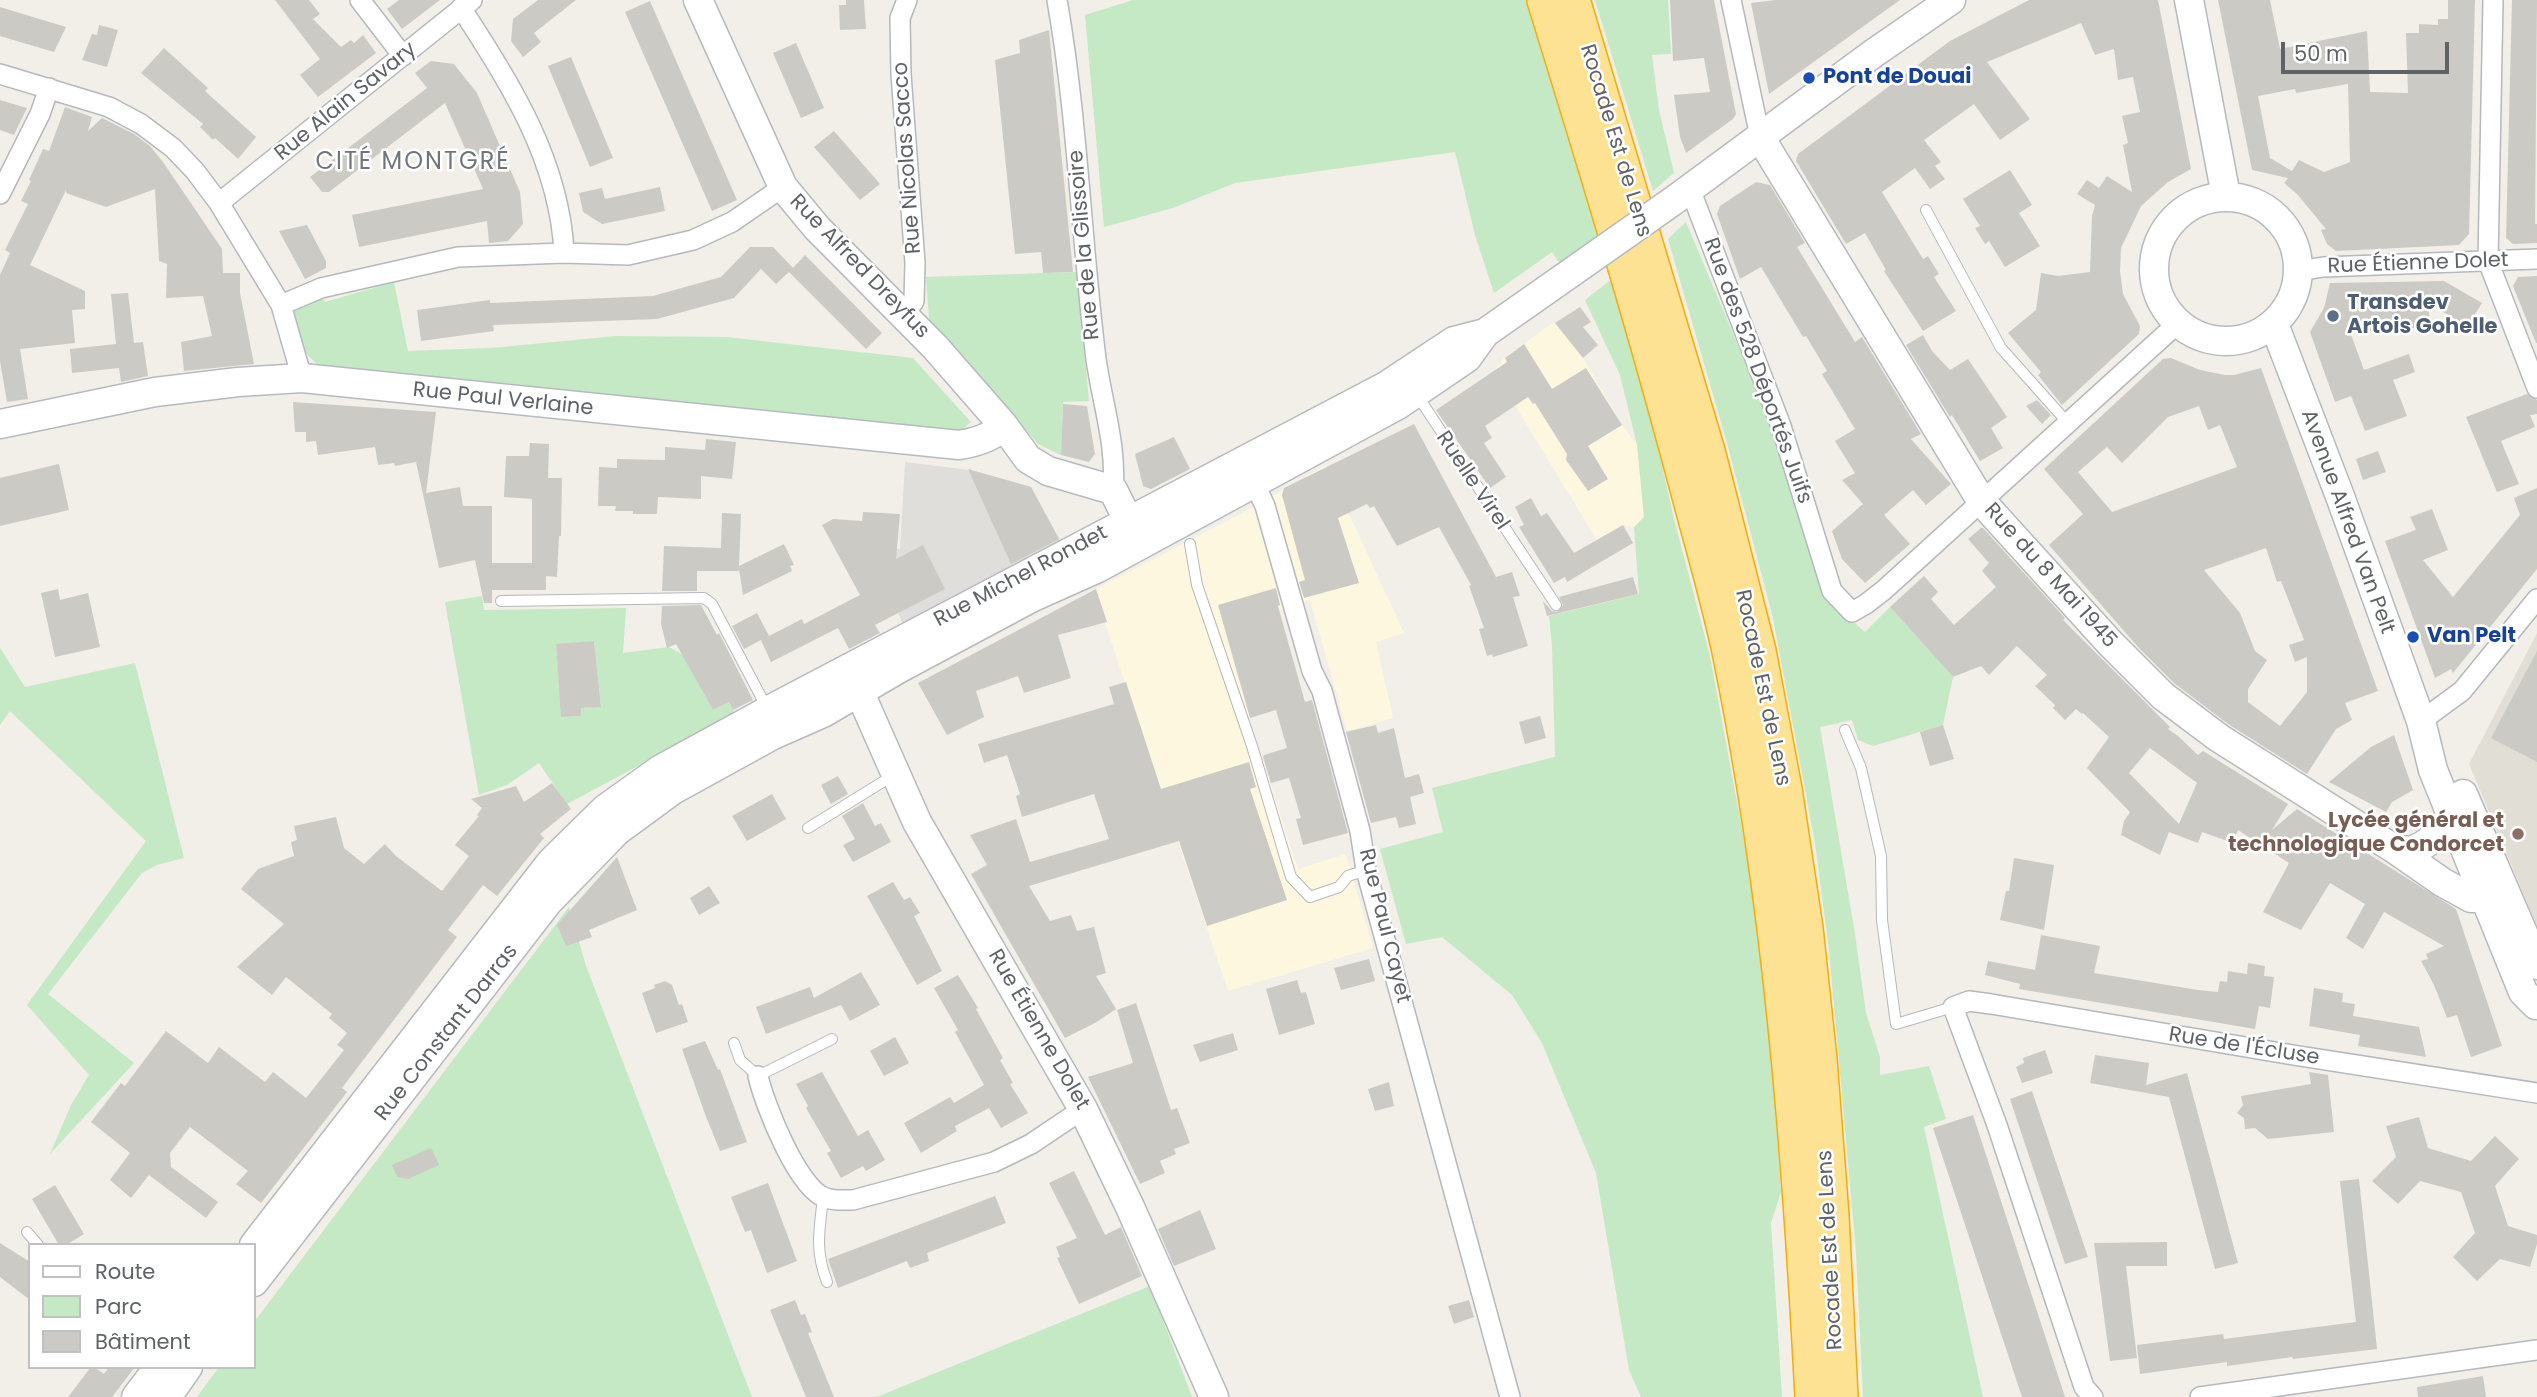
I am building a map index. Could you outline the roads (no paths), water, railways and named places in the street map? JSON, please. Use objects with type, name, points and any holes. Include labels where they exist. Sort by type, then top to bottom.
[{"type":"highway","name":"Rocade Est de Lens","points":[[1545,0],[1643,324],[1731,654],[1777,930],[1800,1166],[1813,1397]]},
{"type":"highway","name":"Rocade Est de Lens","points":[[1572,0],[1707,451],[1763,679],[1784,789],[1811,980],[1830,1203],[1840,1397]]},
{"type":"main road","points":[[698,0],[783,187]]},
{"type":"main road","name":"Rue Michel Rondet","points":[[646,793],[775,713],[852,680],[1259,467],[1412,383],[1454,341],[1485,333],[1682,195],[1874,53],[1951,0]]},
{"type":"main road","points":[[2189,0],[2226,196]]},
{"type":"main road","name":"Rue du 8 Mai 1945","points":[[1760,137],[1982,502],[2101,633],[2163,696],[2219,738],[2461,893],[2471,898],[2486,898]]},
{"type":"main road","name":"Rue Alfred Dreyfus","points":[[783,187],[817,228],[944,356],[1004,426],[1020,451],[1038,466],[1113,490]]},
{"type":"main road","points":[[2226,196],[2254,202],[2278,218],[2290,233],[2297,252],[2299,271],[2287,309],[2274,324],[2251,336],[2225,341],[2200,336],[2178,323],[2162,304],[2154,280],[2155,255],[2164,232],[2180,213],[2201,200],[2226,196]]},
{"type":"main road","name":"Avenue Alfred Van Pelt","points":[[2274,324],[2421,721],[2433,770],[2456,801],[2533,956],[2536,1006]]},
{"type":"main road","name":"Rue Paul Verlaine","points":[[0,424],[155,392],[302,378],[959,445],[978,442],[1004,426]]},
{"type":"main road","points":[[1113,490],[1134,533]]},
{"type":"main road","name":"Rue Michel Rondet","points":[[646,793],[807,721],[852,680]]},
{"type":"main road","name":"Rue Étienne Dolet","points":[[852,680],[917,822],[1083,1109],[1136,1219],[1214,1397]]},
{"type":"main road","name":"Rue Constant Darras","points":[[258,1249],[551,862],[605,809],[646,793]]},
{"type":"main road","name":"Rue Constant Darras","points":[[256,1279],[548,902],[617,831],[646,793]]},
{"type":"main road","points":[[2396,850],[2414,849],[2441,828],[2456,801]]},
{"type":"main road","name":"Avenue Alfred Van Pelt","points":[[2456,801],[2486,898],[2524,992],[2536,1006]]},
{"type":"main road","points":[[136,1397],[157,1369]]},
{"type":"main road","points":[[167,1397],[187,1369]]},
{"type":"street","points":[[360,0],[403,56]]},
{"type":"street","name":"Rue Nicolas Sacco","points":[[904,315],[914,301],[915,263],[901,74],[900,18],[907,0]]},
{"type":"street","name":"Rue de la Glissoire","points":[[1057,0],[1068,62],[1096,359],[1115,466],[1113,490]]},
{"type":"street","points":[[1731,0],[1760,137]]},
{"type":"street","points":[[2493,0],[2487,261],[2537,388]]},
{"type":"street","points":[[466,4],[525,113],[548,171],[564,253]]},
{"type":"street","name":"Rue Alain Savary","points":[[219,203],[466,4]]},
{"type":"street","points":[[0,74],[109,107],[141,124],[173,148],[219,203],[281,305],[302,378]]},
{"type":"street","points":[[0,194],[40,114],[49,88]]},
{"type":"street","name":"Rue Alfred Dreyfus","points":[[281,305],[321,288],[458,257],[564,253],[628,255],[693,240],[732,222],[783,187]]},
{"type":"street","name":"Rue des 528 Déportés Juifs","points":[[1682,195],[1781,426],[1832,592],[1852,612],[1866,604],[1982,502],[2178,323]]},
{"type":"street","name":"Rue Étienne Dolet","points":[[2299,271],[2323,267],[2537,259]]},
{"type":"street","name":"Rue Paul Cayet","points":[[1259,467],[1265,506],[1311,671],[1322,691],[1360,831],[1366,870],[1510,1397]]},
{"type":"street","points":[[2421,721],[2462,691],[2537,599]]},
{"type":"street","name":"Rue de l'Écluse","points":[[1954,1007],[1969,1001],[1991,1004],[2537,1093]]},
{"type":"street","points":[[1954,1007],[1997,1125],[2084,1387],[2093,1397]]},
{"type":"street","points":[[758,1076],[771,1118],[787,1149],[810,1186],[824,1198],[853,1200],[994,1162],[1031,1144],[1083,1109]]},
{"type":"street","points":[[2200,1397],[2537,1350]]},
{"type":"lane","points":[[1926,210],[2001,348],[2068,423]]},
{"type":"lane","points":[[1329,429],[1412,383]]},
{"type":"lane","name":"Ruelle Virel","points":[[1412,383],[1556,605]]},
{"type":"lane","points":[[1259,467],[1319,436]]},
{"type":"lane","points":[[1108,550],[1134,533]]},
{"type":"lane","points":[[1190,544],[1197,585],[1291,877],[1310,897],[1339,887],[1348,876],[1366,870]]},
{"type":"lane","points":[[502,601],[704,598],[712,604],[775,713],[689,766]]},
{"type":"lane","points":[[932,637],[944,631]]},
{"type":"lane","points":[[852,680],[919,644]]},
{"type":"lane","points":[[1845,730],[1861,768],[1881,856],[1882,920],[1896,1024],[1954,1007]]},
{"type":"lane","points":[[808,828],[895,775]]},
{"type":"lane","points":[[322,1175],[534,900],[566,861],[585,844]]},
{"type":"lane","points":[[734,1043],[740,1059],[758,1076],[832,1039]]},
{"type":"lane","points":[[258,1249],[305,1198]]},
{"type":"lane","points":[[824,1198],[819,1249],[827,1282]]},
{"type":"lane","points":[[27,1232],[36,1243]]},
{"type":"lane","points":[[157,1397],[173,1369]]},
{"type":"place","name":"Pont de Douai","points":[[1809,78]]},
{"type":"place","name":"Transdev Artois Gohelle","points":[[2333,316]]},
{"type":"place","name":"Van Pelt","points":[[2413,637]]},
{"type":"place","name":"Lycée général et technologique Condorcet","points":[[2518,834]]},
{"type":"district","name":"CITÉ MONTGRÉ","points":[[413,163]]}]
